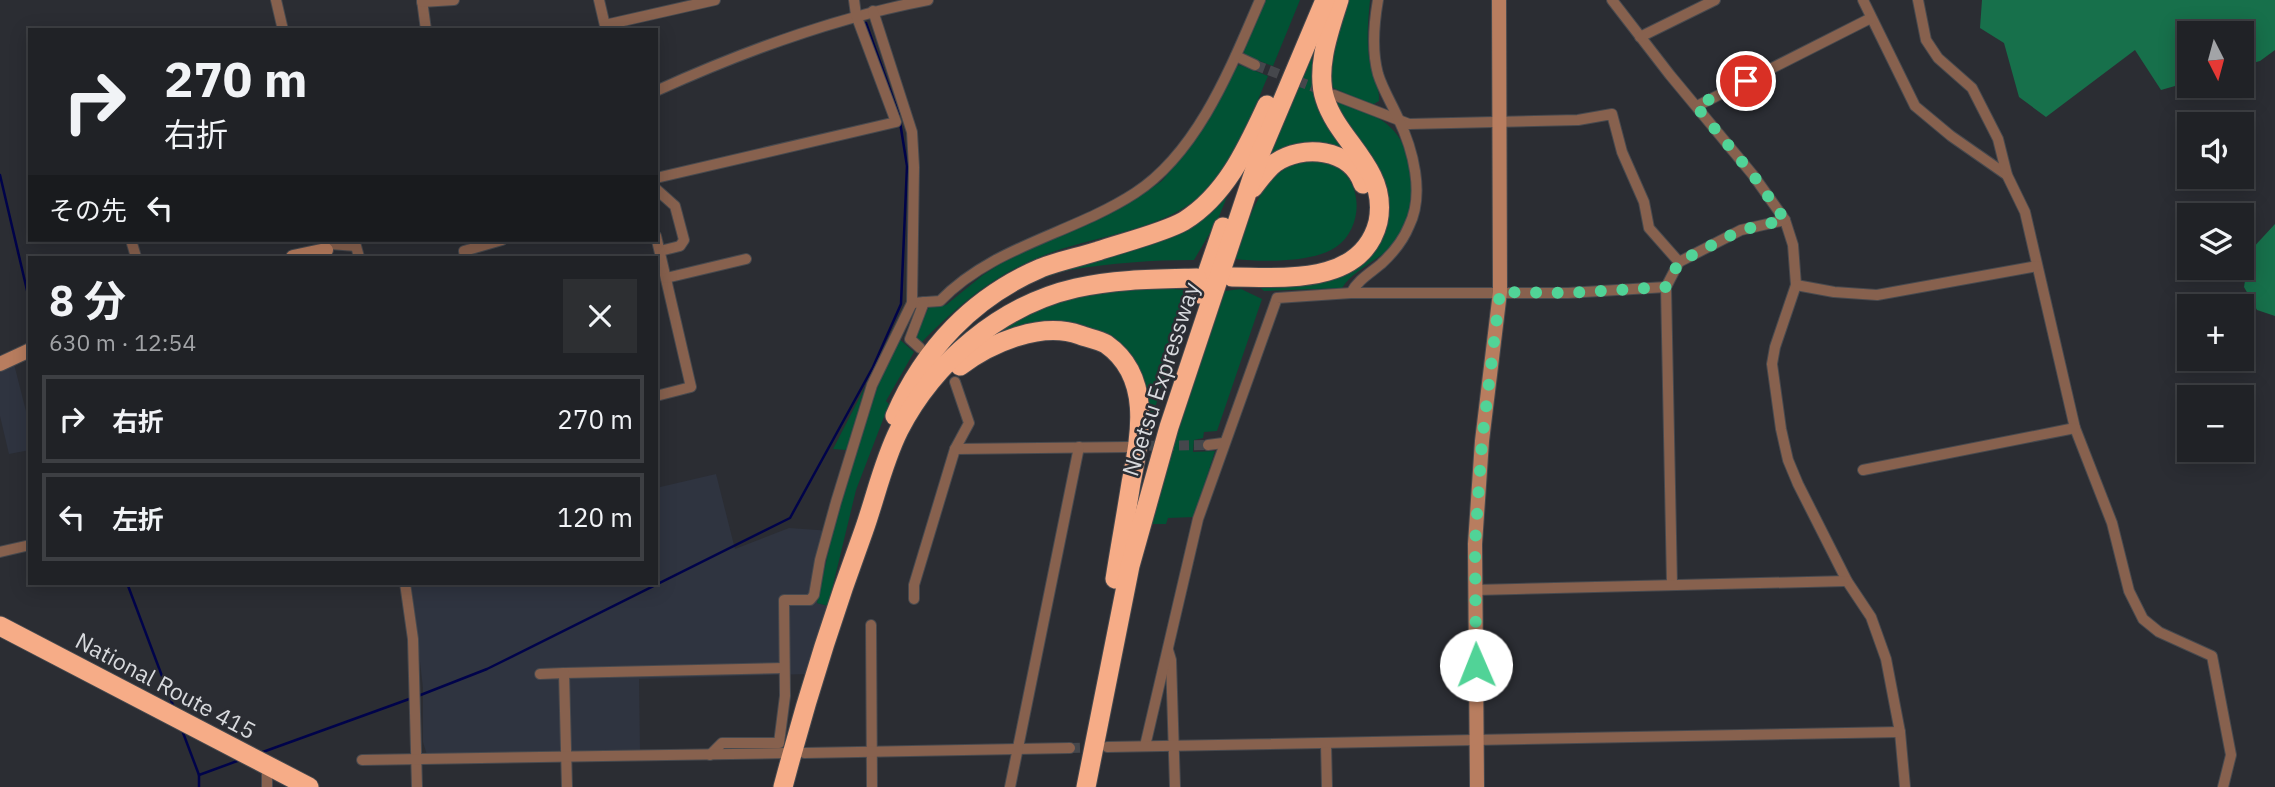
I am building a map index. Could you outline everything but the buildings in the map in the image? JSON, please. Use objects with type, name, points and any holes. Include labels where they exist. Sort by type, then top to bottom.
[{"type":"highway","name":"Noetsu Expressway","points":[[1086,787],[1130,566],[1167,434],[1268,104],[1312,0]]},
{"type":"highway","name":"Noetsu Expressway","points":[[1078,787],[1111,608],[1153,441],[1260,154],[1325,0]]},
{"type":"highway","points":[[1215,273],[1293,277],[1333,270],[1364,250],[1375,234],[1380,214],[1378,189],[1372,175],[1336,121],[1325,97],[1322,73],[1339,0]]},
{"type":"highway","points":[[783,787],[842,589],[908,386],[930,353],[966,315],[1013,281],[1045,267],[1183,221],[1226,182],[1243,156],[1268,104]]},
{"type":"highway","points":[[893,432],[935,376],[961,350],[992,326],[1038,300],[1074,289],[1118,281],[1304,265],[1335,256],[1352,244],[1361,233],[1367,217],[1368,198],[1361,177],[1350,163],[1326,152],[1299,152],[1276,162],[1263,174],[1242,208]]},
{"type":"highway","points":[[893,432],[951,373],[978,353],[1018,337],[1049,331],[1072,332],[1105,344],[1129,371],[1136,386],[1141,422],[1111,608]]},
{"type":"highway","name":"National Route 415","points":[[3,632],[309,787]]},
{"type":"street","points":[[276,0],[283,28]]},
{"type":"street","points":[[426,28],[422,1],[454,0]]},
{"type":"street","points":[[599,0],[606,28],[715,0]]},
{"type":"street","points":[[658,178],[895,122],[856,15],[854,0]]},
{"type":"street","points":[[658,90],[777,40],[856,15],[928,0]]},
{"type":"street","points":[[918,303],[940,301],[954,287],[996,260],[1135,193],[1172,162],[1197,127],[1236,56],[1260,0]]},
{"type":"street","points":[[1351,293],[1357,283],[1394,252],[1410,225],[1418,190],[1416,173],[1400,120],[1378,74],[1375,34],[1378,0]]},
{"type":"street","points":[[1477,787],[1475,544],[1482,441],[1500,292],[1499,0]]},
{"type":"street","points":[[1612,0],[1753,175],[1785,220],[1793,245],[1796,285],[1772,364],[1781,429],[1788,460],[1798,484],[1847,581],[1871,617],[1886,659],[1900,732],[1905,787]]},
{"type":"street","points":[[1640,37],[1715,0]]},
{"type":"street","points":[[1863,0],[1915,106],[1951,136],[2007,175]]},
{"type":"street","points":[[1918,0],[1926,40],[1938,58],[1972,88],[1998,139],[2007,175],[2025,212],[2075,428],[2112,523],[2129,591],[2143,619],[2159,632],[2212,656],[2231,755],[2223,787]]},
{"type":"street","points":[[873,11],[912,132],[918,303],[910,339],[920,348]]},
{"type":"street","points":[[1696,106],[1871,18]]},
{"type":"street","points":[[1236,56],[1255,65]]},
{"type":"street","points":[[1334,95],[1409,124],[1578,120],[1612,114],[1622,152],[1644,202],[1649,228],[1679,262]]},
{"type":"street","points":[[658,191],[675,206],[684,240],[680,246],[660,251]]},
{"type":"street","points":[[1672,585],[1666,287],[1679,262],[1741,230],[1785,220]]},
{"type":"street","points":[[464,249],[494,242]]},
{"type":"street","points":[[658,242],[663,277],[691,387],[658,395]]},
{"type":"street","points":[[297,256],[329,248],[356,246],[359,256]]},
{"type":"street","points":[[663,277],[746,259]]},
{"type":"street","points":[[1796,285],[1834,292],[1877,295],[2037,266]]},
{"type":"street","points":[[1145,746],[1198,519],[1277,298],[1351,293],[1568,293],[1666,287]]},
{"type":"street","points":[[710,755],[722,743],[779,743],[785,696],[784,600],[810,600],[814,595],[820,560],[836,502],[872,385],[918,303]]},
{"type":"street","points":[[0,364],[28,351]]},
{"type":"street","points":[[914,599],[914,585],[955,449],[969,423],[955,382]]},
{"type":"street","points":[[1863,470],[2075,428]]},
{"type":"street","points":[[1208,444],[1223,443]]},
{"type":"street","points":[[1010,787],[1079,447]]},
{"type":"street","points":[[955,449],[1130,447]]},
{"type":"street","points":[[0,552],[28,545]]},
{"type":"street","points":[[1475,590],[1847,581]]},
{"type":"street","points":[[405,585],[413,639],[417,787]]},
{"type":"street","points":[[871,625],[872,787]]},
{"type":"street","points":[[1167,649],[1171,660],[1175,787]]},
{"type":"street","points":[[540,674],[784,668]]},
{"type":"street","points":[[564,673],[567,787]]},
{"type":"street","points":[[1107,747],[1900,732]]},
{"type":"street","points":[[1326,744],[1327,787]]},
{"type":"street","points":[[804,753],[1070,748]]},
{"type":"street","points":[[362,760],[788,753]]},
{"type":"street","points":[[267,765],[267,787]]},
{"type":"shaded area","points":[[14,364],[28,419],[28,450],[9,454],[0,416],[0,370]]},
{"type":"shaded area","points":[[716,474],[735,549],[789,528],[832,531],[817,603],[828,606],[808,674],[639,679],[640,751],[427,755],[423,742],[423,688],[411,585],[658,585],[658,488]]},
{"type":"green space","points":[[1265,0],[1300,0],[1273,66],[1246,56],[1242,49]]},
{"type":"green space","points":[[1342,0],[1370,0],[1369,55],[1379,96],[1379,101],[1372,105],[1329,86],[1327,69]]},
{"type":"green space","points":[[1982,0],[2275,0],[2275,50],[2260,61],[2254,63],[2254,21],[2177,21],[2177,85],[2161,90],[2135,50],[2046,117],[2019,97],[2004,43],[1980,28]]},
{"type":"green space","points":[[1313,48],[1315,95],[1325,119],[1353,158],[1330,146],[1311,142],[1292,145],[1268,157]]},
{"type":"green space","points":[[1240,65],[1268,76],[1228,164],[1208,189],[1192,203],[1154,222],[1070,246],[1031,261],[980,291],[920,344],[914,337],[929,307],[946,305],[1003,262],[1124,206],[1162,181],[1196,139],[1232,68]]},
{"type":"green space","points":[[1333,101],[1379,118],[1400,139],[1410,168],[1411,184],[1411,201],[1402,231],[1395,243],[1353,275],[1342,288],[1264,291],[1258,286],[1322,281],[1385,213]]},
{"type":"green space","points":[[1301,160],[1333,165],[1350,181],[1357,204],[1356,217],[1345,239],[1326,252],[1301,259],[1235,259],[1257,201],[1265,189],[1286,168]]},
{"type":"green space","points":[[1228,194],[1218,219],[1194,260],[1101,265],[1064,271],[1023,283],[1210,212]]},
{"type":"green space","points":[[2275,224],[2275,316],[2257,310],[2254,294],[2248,294],[2244,287],[2245,280],[2254,280],[2254,247]]},
{"type":"green space","points":[[1133,288],[1184,290],[1184,319],[1174,342],[1151,422],[1146,392],[1140,378],[1098,332],[1073,322],[1060,321],[1033,324],[994,334],[1061,302]]},
{"type":"green space","points":[[1241,289],[1262,299],[1217,431],[1204,432],[1203,438],[1194,440],[1193,452],[1215,451],[1194,517],[1168,518],[1166,524],[1151,524],[1182,417],[1225,291]]},
{"type":"green space","points":[[898,338],[914,352],[886,401],[889,404],[856,490],[828,606],[817,603],[850,469],[884,370]]},
{"type":"green space","points":[[865,387],[847,450],[833,449]]},
{"type":"waterway","points":[[866,23],[899,115]]},
{"type":"waterway","points":[[658,584],[790,518],[873,367],[901,304],[907,166],[900,122]]},
{"type":"waterway","points":[[0,175],[28,294]]},
{"type":"waterway","points":[[128,585],[174,708]]},
{"type":"waterway","points":[[418,696],[487,669],[656,585]]},
{"type":"waterway","points":[[260,753],[412,698]]},
{"type":"waterway","points":[[182,730],[199,775],[199,787]]},
{"type":"waterway","points":[[199,775],[240,760]]},
{"type":"tunnel","points":[[1255,65],[1324,91]]},
{"type":"tunnel","points":[[1134,446],[1208,445]]},
{"type":"tunnel","points":[[1070,748],[1099,747]]},
{"type":"route","points":[[1476,665],[1475,544],[1482,441],[1500,292],[1568,293],[1666,287],[1679,262],[1741,230],[1785,220],[1753,175],[1696,106],[1746,81]]}]
